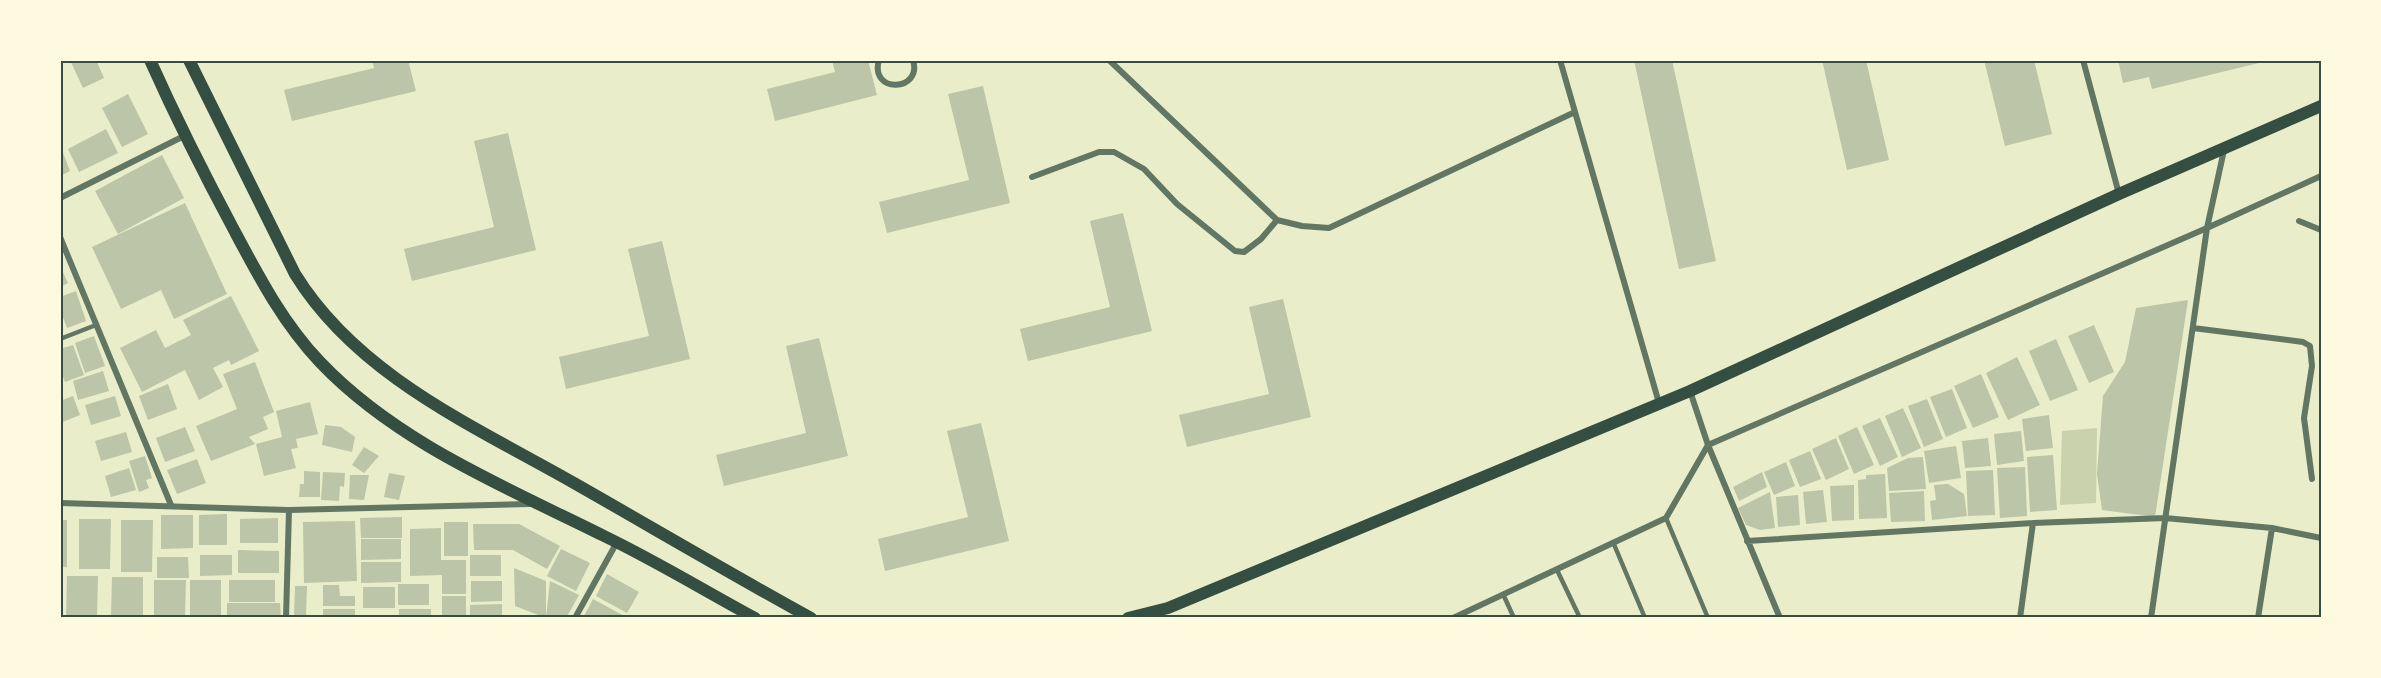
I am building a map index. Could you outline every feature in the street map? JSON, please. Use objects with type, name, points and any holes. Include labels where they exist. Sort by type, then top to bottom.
[{"type":"main road","points":[[150,60],[184,136],[270,298],[289,326],[320,363],[386,420],[440,453],[617,542],[755,618]]},
{"type":"main road","points":[[189,60],[295,274],[313,303],[335,328],[405,387],[811,618]]},
{"type":"main road","points":[[1128,618],[1170,613],[1690,391],[2120,194],[2321,106]]},
{"type":"street","points":[[879,60],[877,66],[880,78],[885,83],[897,86],[908,82],[912,76],[913,60]]},
{"type":"street","points":[[1109,60],[1277,220],[1302,226],[1329,228],[1575,112]]},
{"type":"street","points":[[1560,60],[1659,403]]},
{"type":"street","points":[[2083,60],[2120,194]]},
{"type":"street","points":[[60,198],[184,136]]},
{"type":"street","points":[[2151,618],[2207,228],[2224,150]]},
{"type":"street","points":[[1032,177],[1099,152],[1114,152],[1144,169],[1177,204],[1235,250],[1244,252],[1261,239],[1277,220]]},
{"type":"street","points":[[1453,618],[1666,518],[1708,445],[2207,228],[2321,176]]},
{"type":"street","points":[[2299,221],[2321,230]]},
{"type":"street","points":[[60,237],[171,505]]},
{"type":"street","points":[[2193,328],[2303,342],[2310,346],[2312,366],[2304,418],[2312,479]]},
{"type":"street","points":[[1690,391],[1708,445],[1780,618]]},
{"type":"street","points":[[60,503],[289,510],[538,503]]},
{"type":"street","points":[[286,618],[289,510]]},
{"type":"street","points":[[1747,541],[2033,523],[2165,518],[2272,528],[2321,537]]},
{"type":"street","points":[[2020,618],[2033,523]]},
{"type":"street","points":[[2258,618],[2272,528]]},
{"type":"street","points":[[575,618],[617,542]]},
{"type":"lane","points":[[60,339],[96,325]]},
{"type":"lane","points":[[1666,518],[1708,618]]},
{"type":"lane","points":[[1613,543],[1645,618]]},
{"type":"lane","points":[[1557,570],[1580,618]]},
{"type":"lane","points":[[1503,594],[1514,618]]},
{"type":"green space","points":[[2097,428],[2096,503],[2060,505],[2062,431]]},
{"type":"building","points":[[70,60],[96,60],[104,78],[83,88]]},
{"type":"building","points":[[372,60],[408,60],[416,91],[292,121],[284,90],[374,68]]},
{"type":"building","points":[[832,60],[868,60],[877,95],[775,121],[767,89],[835,72]]},
{"type":"building","points":[[1634,60],[1672,60],[1716,261],[1679,269]]},
{"type":"building","points":[[1822,60],[1866,60],[1889,160],[1847,170]]},
{"type":"building","points":[[1984,60],[2034,60],[2052,134],[2005,146]]},
{"type":"building","points":[[2118,60],[2267,61],[2152,89],[2149,77],[2123,83]]},
{"type":"building","points":[[983,86],[1010,203],[887,233],[879,202],[969,180],[948,94]]},
{"type":"building","points":[[128,94],[148,134],[122,147],[102,108]]},
{"type":"building","points":[[106,129],[118,153],[79,172],[68,149]]},
{"type":"building","points":[[508,133],[536,250],[412,281],[404,249],[494,227],[474,141]]},
{"type":"building","points":[[60,145],[70,171],[60,176]]},
{"type":"building","points":[[162,155],[184,198],[118,234],[95,191]]},
{"type":"building","points":[[185,203],[227,294],[174,319],[161,290],[121,309],[92,247]]},
{"type":"building","points":[[1123,213],[1152,331],[1028,361],[1020,329],[1110,307],[1090,221]]},
{"type":"building","points":[[662,241],[690,359],[566,389],[559,357],[649,336],[628,249]]},
{"type":"building","points":[[60,266],[68,283],[60,287]]},
{"type":"building","points":[[76,291],[86,321],[67,328],[60,309],[60,297]]},
{"type":"building","points":[[231,296],[259,351],[231,365],[229,360],[213,368],[223,387],[199,400],[185,370],[142,392],[120,348],[156,330],[165,348],[191,335],[183,320]]},
{"type":"building","points":[[1283,299],[1311,417],[1187,447],[1179,415],[1269,394],[1249,307]]},
{"type":"building","points":[[2188,300],[2155,517],[2102,510],[2097,474],[2103,396],[2125,362],[2136,308]]},
{"type":"building","points":[[2094,325],[2114,372],[2089,383],[2068,336]]},
{"type":"building","points":[[94,336],[105,366],[85,373],[75,343]]},
{"type":"building","points":[[819,338],[848,456],[724,486],[716,455],[806,433],[786,346]]},
{"type":"building","points":[[2056,339],[2078,390],[2050,401],[2029,351]]},
{"type":"building","points":[[73,345],[84,375],[65,382],[60,368],[60,349]]},
{"type":"building","points":[[2017,357],[2040,405],[2008,420],[1986,373]]},
{"type":"building","points":[[255,362],[274,412],[263,417],[268,429],[249,437],[255,444],[211,461],[196,426],[237,409],[223,374]]},
{"type":"building","points":[[103,371],[109,391],[78,400],[73,381]]},
{"type":"building","points":[[1981,374],[1999,417],[1973,428],[1954,386]]},
{"type":"building","points":[[168,384],[177,409],[148,420],[139,396]]},
{"type":"building","points":[[1952,389],[1967,428],[1946,437],[1930,397]]},
{"type":"building","points":[[73,396],[80,415],[60,423],[60,401]]},
{"type":"building","points":[[115,396],[121,416],[91,425],[85,405]]},
{"type":"building","points":[[1927,399],[1943,439],[1924,447],[1908,406]]},
{"type":"building","points":[[310,402],[318,434],[296,439],[298,448],[291,449],[296,468],[264,476],[256,444],[282,437],[276,411]]},
{"type":"building","points":[[1903,408],[1921,448],[1902,457],[1885,416]]},
{"type":"building","points":[[2049,415],[2053,448],[2026,451],[2022,419]]},
{"type":"building","points":[[1880,418],[1898,457],[1880,466],[1862,426]]},
{"type":"building","points":[[981,423],[1009,541],[885,571],[878,539],[968,517],[947,431]]},
{"type":"building","points":[[325,425],[341,427],[355,437],[352,452],[322,445]]},
{"type":"building","points":[[185,427],[195,451],[165,462],[156,438]]},
{"type":"building","points":[[1857,427],[1874,465],[1854,474],[1838,436]]},
{"type":"building","points":[[2021,431],[2024,461],[1997,465],[1994,434]]},
{"type":"building","points":[[126,432],[132,452],[101,461],[95,441]]},
{"type":"building","points":[[1836,438],[1849,469],[1826,480],[1812,449]]},
{"type":"building","points":[[1988,438],[1991,466],[1965,468],[1962,441]]},
{"type":"building","points":[[1956,446],[1961,478],[1929,483],[1924,451]]},
{"type":"building","points":[[364,447],[379,456],[364,473],[352,465]]},
{"type":"building","points":[[1810,451],[1821,479],[1800,487],[1789,460]]},
{"type":"building","points":[[2053,455],[2057,510],[2030,512],[2027,457]]},
{"type":"building","points":[[145,456],[152,478],[146,480],[149,488],[139,492],[129,461]]},
{"type":"building","points":[[1923,457],[1926,489],[1889,491],[1887,468],[1908,458]]},
{"type":"building","points":[[197,459],[206,483],[177,494],[167,470]]},
{"type":"building","points":[[1786,462],[1795,486],[1774,495],[1764,472]]},
{"type":"building","points":[[2025,467],[2027,516],[2000,518],[1997,468]]},
{"type":"building","points":[[129,468],[136,490],[111,497],[105,476]]},
{"type":"building","points":[[1993,470],[1995,515],[1968,516],[1966,471]]},
{"type":"building","points":[[304,471],[320,472],[320,497],[299,497],[300,484],[304,484]]},
{"type":"building","points":[[323,472],[345,473],[344,487],[340,486],[339,501],[321,500]]},
{"type":"building","points":[[1762,472],[1767,487],[1739,501],[1733,487]]},
{"type":"building","points":[[389,473],[405,476],[399,500],[384,497]]},
{"type":"building","points":[[1885,474],[1887,518],[1859,519],[1858,480],[1866,479],[1866,475]]},
{"type":"building","points":[[350,475],[369,475],[364,500],[349,499]]},
{"type":"building","points":[[1948,484],[1964,494],[1967,516],[1932,520],[1930,501],[1936,500],[1934,485]]},
{"type":"building","points":[[1854,485],[1854,520],[1832,521],[1830,486]]},
{"type":"building","points":[[1823,490],[1827,522],[1806,524],[1803,492]]},
{"type":"building","points":[[1924,491],[1925,521],[1891,522],[1889,493]]},
{"type":"building","points":[[1770,492],[1775,528],[1760,530],[1746,525],[1738,508]]},
{"type":"building","points":[[1798,495],[1800,525],[1778,527],[1776,497]]},
{"type":"building","points":[[227,514],[227,545],[199,545],[199,515]]},
{"type":"building","points":[[161,515],[193,515],[193,548],[161,549]]},
{"type":"building","points":[[402,517],[402,538],[361,538],[360,518]]},
{"type":"building","points":[[278,518],[278,543],[240,543],[240,519]]},
{"type":"building","points":[[79,519],[111,519],[110,569],[79,569]]},
{"type":"building","points":[[60,520],[67,520],[67,567],[60,567]]},
{"type":"building","points":[[121,520],[153,520],[152,572],[121,572]]},
{"type":"building","points":[[355,521],[357,581],[304,583],[303,522]]},
{"type":"building","points":[[444,522],[468,522],[468,556],[444,556]]},
{"type":"building","points":[[473,524],[519,524],[560,546],[547,569],[513,550],[474,550]]},
{"type":"building","points":[[441,528],[441,560],[466,560],[466,594],[442,594],[442,575],[410,576],[410,529]]},
{"type":"building","points":[[361,539],[401,539],[401,559],[361,560]]},
{"type":"building","points":[[561,549],[590,563],[576,591],[547,576]]},
{"type":"building","points":[[238,550],[279,551],[279,573],[238,573]]},
{"type":"building","points":[[200,555],[232,555],[232,575],[200,576]]},
{"type":"building","points":[[470,555],[501,555],[501,576],[470,576]]},
{"type":"building","points":[[157,557],[188,557],[189,578],[157,578]]},
{"type":"building","points":[[361,562],[401,562],[401,582],[361,583]]},
{"type":"building","points":[[514,568],[546,581],[546,618],[515,606]]},
{"type":"building","points":[[607,574],[639,592],[627,613],[596,596]]},
{"type":"building","points":[[67,576],[98,576],[97,618],[66,618]]},
{"type":"building","points":[[112,577],[143,577],[143,618],[111,618]]},
{"type":"building","points":[[154,580],[186,580],[185,618],[154,618]]},
{"type":"building","points":[[190,580],[221,580],[221,618],[190,618]]},
{"type":"building","points":[[229,580],[275,580],[275,602],[229,602]]},
{"type":"building","points":[[471,581],[502,581],[502,601],[471,602]]},
{"type":"building","points":[[550,581],[579,595],[566,618],[546,618]]},
{"type":"building","points":[[398,584],[429,584],[429,605],[398,605]]},
{"type":"building","points":[[323,585],[339,585],[340,596],[355,596],[355,606],[323,606]]},
{"type":"building","points":[[295,586],[307,586],[306,616],[320,616],[320,618],[294,618]]},
{"type":"building","points":[[363,587],[395,587],[395,608],[363,608]]},
{"type":"building","points":[[442,596],[466,596],[466,618],[442,618]]},
{"type":"building","points":[[593,599],[628,618],[583,618]]},
{"type":"building","points":[[227,603],[280,603],[281,618],[227,618]]},
{"type":"building","points":[[502,604],[502,618],[470,618],[470,605]]},
{"type":"building","points":[[323,609],[355,609],[355,618],[323,618]]},
{"type":"building","points":[[399,609],[431,609],[431,618],[399,618]]}]
